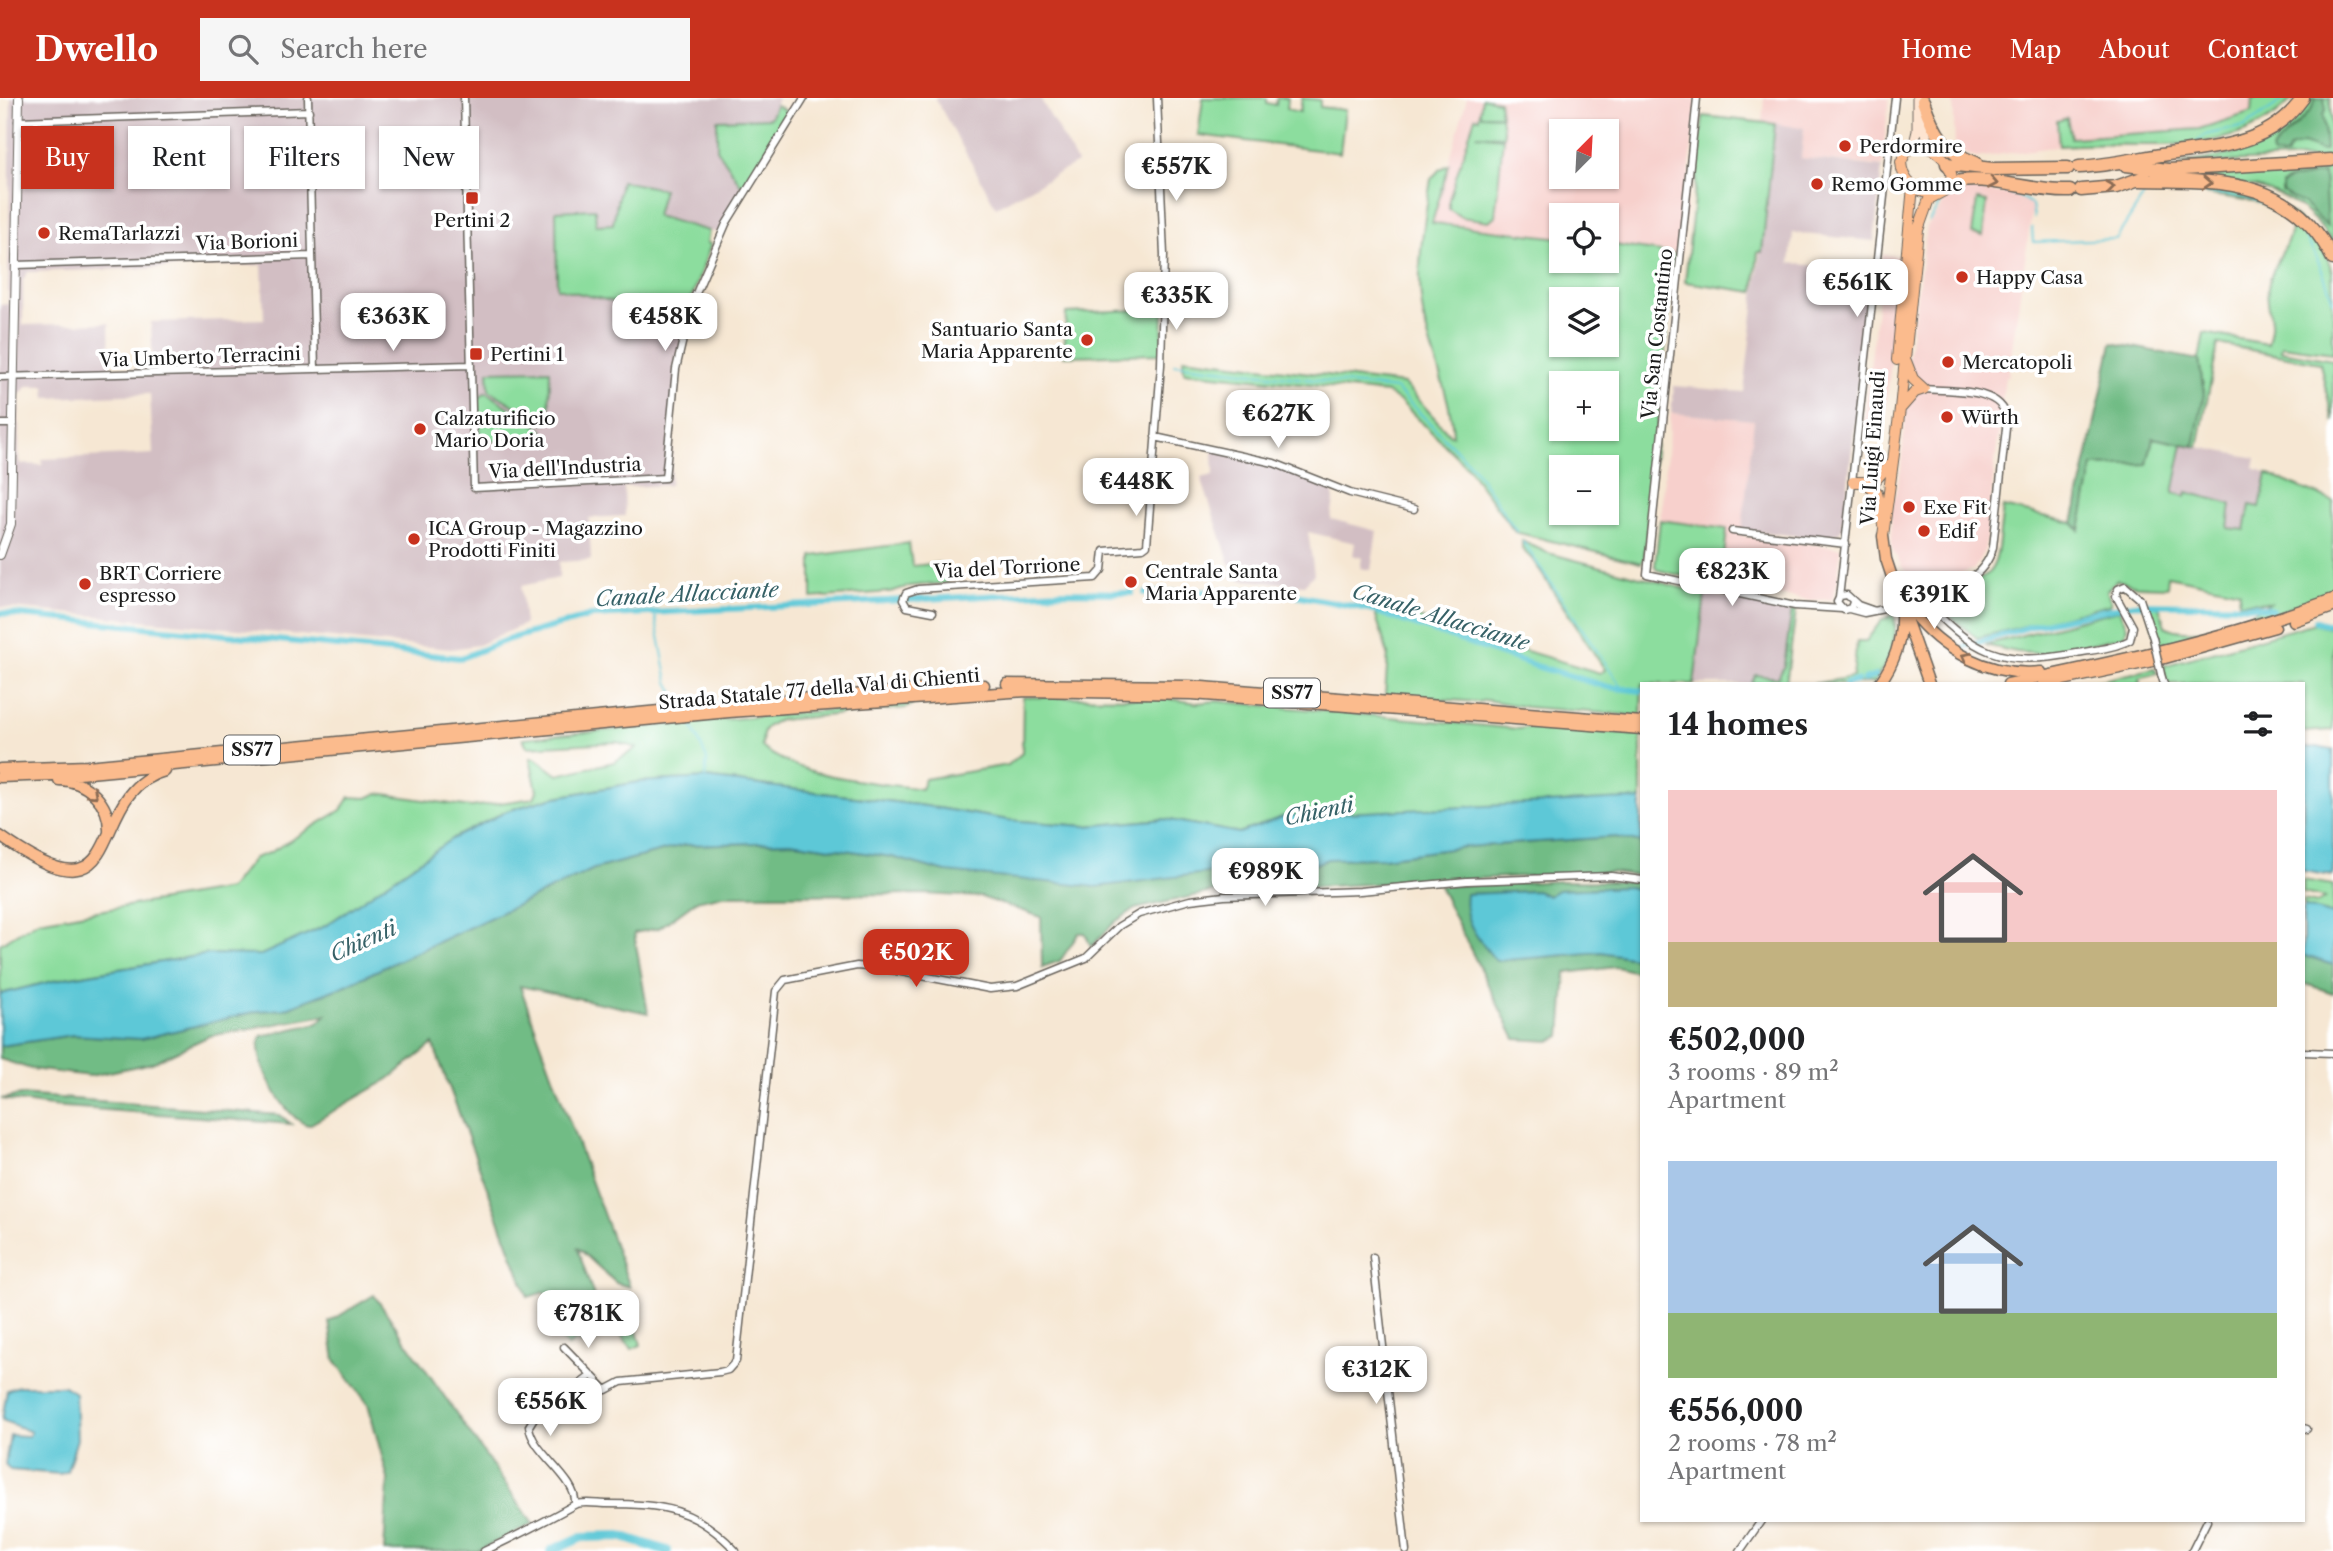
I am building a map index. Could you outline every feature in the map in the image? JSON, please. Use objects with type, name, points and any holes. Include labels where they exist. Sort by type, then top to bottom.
[{"type":"highway","points":[[1947,164],[1993,169],[2074,168],[2119,164],[2257,138],[2284,119],[2303,98]]},
{"type":"highway","points":[[1921,99],[1935,133],[1947,149],[1993,169]]},
{"type":"highway","points":[[2119,164],[2168,170],[2331,160]]},
{"type":"highway","points":[[1950,184],[1969,179],[2037,191],[2075,190],[2116,187],[2168,170]]},
{"type":"highway","points":[[2139,180],[2236,185],[2269,194],[2305,218],[2333,259]]},
{"type":"highway","points":[[1883,531],[1886,559],[1928,682]]},
{"type":"highway","points":[[2311,611],[2333,599]]},
{"type":"highway","points":[[2054,682],[2158,660],[2311,611],[2333,607]]},
{"type":"highway","points":[[1904,609],[1934,637],[1964,657],[2014,672],[2049,671],[2154,648],[2174,648]]},
{"type":"highway","points":[[1880,682],[1896,656],[1904,609]]},
{"type":"highway","points":[[2017,682],[2174,648],[2277,622]]},
{"type":"highway","name":"Strada Statale 77 della Val di Chienti","points":[[0,768],[114,763],[1058,683],[1189,686],[1640,722]]},
{"type":"highway","name":"Strada Statale 77 della Val di Chienti","points":[[942,691],[1180,693],[1640,729]]},
{"type":"highway","name":"Strada Statale 77 della Val di Chienti","points":[[0,779],[306,754],[490,731]]},
{"type":"highway","points":[[0,836],[50,867],[69,871],[95,860],[108,839],[125,799],[135,786],[151,776],[173,769],[280,760],[306,754]]},
{"type":"highway","points":[[0,779],[63,780],[85,787],[94,793],[105,809],[108,839]]},
{"type":"highway","points":[[0,845],[12,845]]},
{"type":"main road","points":[[1921,99],[1927,140],[1947,164],[1951,174],[1950,184]]},
{"type":"main road","name":"Via Luigi Einaudi","points":[[1883,531],[1913,186],[1905,177],[1901,162],[1905,153],[1913,147],[1921,99]]},
{"type":"main road","points":[[1913,147],[1934,151]]},
{"type":"main road","name":"Via Luigi Einaudi","points":[[1883,531],[1900,409],[1903,355],[1917,230],[1924,207],[1935,194],[1944,191],[1950,184]]},
{"type":"main road","points":[[1913,186],[1935,194]]},
{"type":"main road","points":[[1900,409],[1915,392],[1924,389],[1913,379],[1903,355]]},
{"type":"main road","points":[[1853,482],[1866,483],[1879,479],[1888,466]]},
{"type":"main road","points":[[1866,483],[1877,492],[1883,531]]},
{"type":"street","points":[[0,555],[11,524],[19,98]]},
{"type":"street","points":[[308,98],[315,369]]},
{"type":"street","points":[[464,98],[471,365]]},
{"type":"street","name":"Via dell'Industria","points":[[471,365],[474,488],[665,478],[676,369],[691,305],[722,232],[804,98]]},
{"type":"street","name":"Via del Torrione","points":[[933,612],[904,605],[906,593],[918,589],[1099,576],[1104,551],[1143,548],[1147,545],[1156,437],[1164,256],[1157,98]]},
{"type":"street","name":"Via San Costantino","points":[[1697,98],[1647,574],[1713,590],[1823,608]]},
{"type":"street","points":[[1838,600],[1895,98]]},
{"type":"street","points":[[18,121],[309,111]]},
{"type":"street","name":"Via Borioni","points":[[16,265],[312,256]]},
{"type":"street","name":"Via Umberto Terracini","points":[[0,377],[471,365]]},
{"type":"street","points":[[1823,608],[1864,613],[1904,609],[1921,597],[1971,580],[1980,573],[1990,558],[2007,419],[2004,408],[1990,397],[1924,389]]},
{"type":"street","points":[[0,424],[13,424]]},
{"type":"street","points":[[1156,437],[1274,463],[1350,493],[1414,509]]},
{"type":"street","points":[[1732,531],[1846,544]]},
{"type":"street","points":[[1842,578],[1851,599],[1846,609]]},
{"type":"street","points":[[1921,597],[1947,625],[1982,649],[2015,659],[2043,660],[2125,642],[2133,632],[2116,594],[2121,587],[2131,589],[2144,607],[2163,682]]},
{"type":"street","points":[[1823,608],[1838,600],[1851,599],[1875,611]]},
{"type":"street","points":[[1838,600],[1846,609]]},
{"type":"street","points":[[564,1347],[606,1390],[621,1382],[720,1372],[727,1370],[736,1361],[776,991],[785,980],[870,967],[976,987],[1004,988],[1041,977],[1086,958],[1119,926],[1139,914],[1190,900],[1224,896],[1360,891],[1467,881],[1611,876],[1640,880]]},
{"type":"street","points":[[2305,1052],[2333,1053]]},
{"type":"street","points":[[1373,1257],[1406,1551]]},
{"type":"street","points":[[575,1504],[572,1492],[533,1438],[529,1426],[534,1418],[592,1375]]},
{"type":"street","points":[[484,1551],[558,1517],[575,1504],[660,1507],[692,1515],[715,1528],[736,1551]]},
{"type":"street","points":[[1740,1551],[1760,1522]]},
{"type":"street","points":[[2192,1551],[2206,1522]]},
{"type":"shaded area","points":[[11,98],[778,98],[771,118],[717,149],[743,188],[718,233],[656,216],[621,182],[613,224],[596,225],[595,209],[557,288],[691,321],[676,396],[670,485],[624,487],[625,516],[589,518],[591,560],[559,562],[559,578],[521,586],[525,624],[478,645],[451,649],[0,607],[0,305],[8,304]],"holes":[[[262,265],[264,319],[151,322],[153,369],[110,370],[109,323],[23,325],[23,280],[28,272]],[[28,386],[45,386],[46,398],[150,394],[153,454],[42,459],[42,465],[22,464],[19,459],[19,395]]]},
{"type":"shaded area","points":[[935,98],[1040,98],[1077,163],[996,207]]},
{"type":"shaded area","points":[[1467,98],[1697,98],[1681,253],[1619,245],[1619,203],[1549,203],[1549,237],[1432,223]]},
{"type":"shaded area","points":[[1764,98],[1889,98],[1882,166],[1801,158],[1804,128],[1762,123]]},
{"type":"shaded area","points":[[1953,98],[2253,98],[2252,112],[2199,129],[2070,138],[2066,119],[2057,121],[2059,146],[1976,158],[1957,149],[1955,145]]},
{"type":"shaded area","points":[[1775,124],[1804,128],[1801,158],[1882,167],[1874,241],[1793,233],[1790,263],[1871,272],[1859,383],[1855,393],[1858,394],[1844,519],[1841,519],[1843,527],[1826,539],[1742,530],[1754,420],[1671,413],[1674,386],[1744,392]]},
{"type":"shaded area","points":[[1961,189],[2010,194],[2030,204],[2032,211],[2008,376],[2005,376],[1985,549],[1974,569],[1921,588],[1920,582],[1903,568],[1892,549],[1891,514],[1901,469],[1906,412],[1909,402],[1916,395],[1916,380],[1908,359],[1927,226],[1948,198],[1946,194]]},
{"type":"shaded area","points":[[1883,255],[1905,257],[1882,432],[1863,430]]},
{"type":"shaded area","points":[[1671,413],[1754,420],[1742,536],[1841,548],[1837,584],[1832,599],[1810,600],[1721,585],[1727,529],[1660,520]]},
{"type":"shaded area","points":[[2183,444],[2256,458],[2254,468],[2267,474],[2260,508],[2245,531],[2228,528],[2231,504],[2187,492],[2186,496],[2173,493]]},
{"type":"shaded area","points":[[1213,449],[1274,463],[1331,486],[1334,500],[1331,519],[1377,531],[1371,570],[1360,568],[1362,558],[1353,555],[1355,543],[1308,532],[1314,574],[1304,585],[1241,580],[1234,576],[1201,478],[1214,475]]},
{"type":"shaded area","points":[[1705,594],[1792,609],[1784,666],[1777,679],[1757,676],[1752,682],[1694,682]]},
{"type":"green space","points":[[1203,98],[1267,98],[1267,103],[1276,105],[1277,98],[1288,98],[1287,109],[1300,112],[1302,98],[1320,100],[1320,107],[1345,110],[1340,153],[1198,135]]},
{"type":"green space","points":[[1482,98],[1499,101],[1501,115],[1481,115],[1501,116],[1504,136],[1476,135],[1503,138],[1495,216],[1489,221],[1461,217],[1449,209],[1449,199],[1475,117],[1479,118]]},
{"type":"green space","points":[[2253,98],[2293,98],[2269,119],[2242,133],[2213,141],[2059,146],[2057,121],[2067,118],[2071,138],[2199,129],[2252,112]]},
{"type":"green space","points":[[2308,98],[2330,98],[2333,157],[2180,164],[2238,152],[2267,141],[2280,131]]},
{"type":"green space","points":[[2316,98],[2324,98],[2326,149],[2322,151],[2303,144],[2290,148],[2286,156],[2273,156],[2271,151],[2311,110]]},
{"type":"green space","points":[[776,105],[789,113],[743,188],[717,149],[717,120],[770,118]]},
{"type":"green space","points":[[1703,116],[1775,124],[1762,252],[1758,252],[1754,292],[1685,282]]},
{"type":"green space","points":[[1449,165],[1432,223],[1549,237],[1549,273],[1619,273],[1619,246],[1675,254],[1644,559],[1641,563],[1515,532],[1468,468],[1401,402],[1387,393],[1184,372],[1183,358],[1404,384],[1450,435],[1453,435],[1448,405],[1426,329],[1421,297],[1421,246],[1431,179],[1440,169]]},
{"type":"green space","points":[[1157,168],[1159,183],[1139,186],[1132,174]]},
{"type":"green space","points":[[2333,168],[2333,244],[2304,210],[2271,191],[2189,178],[2200,174]]},
{"type":"green space","points":[[2324,173],[2327,227],[2305,205],[2282,192],[2282,185],[2288,180]]},
{"type":"green space","points":[[621,181],[663,189],[656,216],[709,231],[707,243],[711,244],[684,319],[557,288],[556,211],[595,209],[596,225],[613,224]]},
{"type":"green space","points":[[2204,188],[2243,190],[2272,201],[2298,219],[2319,243],[2327,257],[2332,271],[2333,353],[2282,346],[2281,351],[2333,360],[2333,422],[2320,363],[2218,344],[2198,447],[2194,446],[2204,394],[2199,360],[2204,333],[2268,344],[2271,325],[2268,288],[2292,226],[2260,202],[2205,194]]},
{"type":"green space","points":[[1977,200],[1987,202],[1983,236],[1972,234]]},
{"type":"green space","points":[[1163,309],[1162,354],[1064,356],[1066,313]]},
{"type":"green space","points":[[2112,343],[2199,360],[2204,394],[2194,446],[2153,438],[2147,464],[2093,466],[2080,530],[2073,523]]},
{"type":"green space","points":[[550,370],[549,423],[544,424],[489,390],[488,371]]},
{"type":"green space","points":[[486,392],[543,430],[543,440],[480,441],[478,399]]},
{"type":"green space","points":[[2153,438],[2183,444],[2173,493],[2186,496],[2187,492],[2231,504],[2228,528],[2245,530],[2250,505],[2260,507],[2267,474],[2333,501],[2333,594],[2274,615],[2191,639],[2158,643],[2147,606],[2159,606],[2165,626],[2190,631],[2219,626],[2270,603],[2239,602],[2240,591],[2168,576],[2167,587],[2138,586],[2117,580],[2107,591],[2111,602],[2109,605],[1977,638],[1946,613],[1934,597],[1973,583],[1991,570],[1998,548],[2003,507],[2073,523],[2079,530],[2093,466],[2147,464]]},
{"type":"green space","points":[[1660,520],[1727,529],[1721,585],[1658,570],[1655,566]]},
{"type":"green space","points":[[1522,541],[1548,553],[1705,594],[1694,682],[1640,682],[1640,716],[1526,707],[1487,700],[1478,702],[1385,695],[1388,654],[1374,600],[1432,623],[1600,673],[1605,670],[1532,559],[1522,549]]},
{"type":"green space","points":[[909,543],[912,566],[940,563],[940,570],[946,571],[947,583],[910,586],[890,592],[812,598],[812,556]]},
{"type":"green space","points":[[1792,609],[1796,610],[1786,682],[1752,682],[1756,675],[1778,678],[1784,666]]},
{"type":"green space","points":[[2119,610],[2127,627],[2125,636],[2044,654],[1985,645]]},
{"type":"green space","points":[[1894,614],[1895,633],[1884,667],[1875,682],[1824,682],[1853,677],[1857,641],[1866,641],[1881,621]]},
{"type":"green space","points":[[2315,623],[2333,629],[2333,730],[2305,732],[2305,682],[2167,682],[2163,666]]},
{"type":"green space","points":[[2155,668],[2157,673],[2139,678],[2140,682],[2095,682]]},
{"type":"green space","points":[[1023,697],[1165,698],[1197,703],[1216,701],[1519,729],[1536,726],[1640,735],[1640,800],[1285,816],[1239,833],[1165,819],[1086,826],[1008,820],[926,806],[706,778],[638,782],[551,798],[507,811],[453,838],[325,926],[260,956],[209,954],[65,978],[0,994],[0,944],[38,921],[229,889],[254,858],[269,853],[341,810],[349,797],[367,798],[378,793],[471,807],[534,798],[537,791],[530,758],[535,758],[558,775],[614,762],[637,748],[617,742],[527,747],[523,738],[917,702],[906,708],[780,720],[765,729],[762,747],[796,766],[816,772],[921,789],[925,779],[1008,765],[1022,753]]},
{"type":"green space","points":[[1616,837],[1640,843],[1640,876],[1610,872],[1212,892],[1135,909],[1115,922],[1091,947],[1085,933],[1079,933],[1060,961],[1042,967],[1041,917],[981,897],[924,894],[723,895],[696,901],[659,928],[634,933],[648,1013],[520,986],[630,1287],[616,1283],[577,1247],[597,1305],[554,1320],[545,1292],[528,1297],[433,1044],[389,1079],[309,1125],[290,1113],[272,1087],[260,1058],[259,1045],[262,1036],[318,1023],[326,1015],[209,1036],[152,1063],[90,1076],[31,1069],[0,1059],[0,1046],[73,1035],[141,1039],[258,1011],[284,1009],[344,986],[594,869],[684,845],[790,842],[892,857],[946,872],[1214,872],[1302,869],[1328,859],[1383,858],[1464,847]]},
{"type":"green space","points":[[2305,880],[2333,885],[2333,915],[2305,907],[2305,900],[2317,903],[2325,898],[2305,893]]},
{"type":"green space","points":[[1564,881],[1640,883],[1640,891],[1629,887],[1558,890],[1548,896],[1536,891],[1467,894],[1496,961],[1601,952],[1640,959],[1640,973],[1616,967],[1566,973],[1561,1036],[1550,1041],[1515,1039],[1439,886]]},
{"type":"green space","points":[[2305,956],[2333,965],[2333,993],[2305,984]]},
{"type":"green space","points":[[21,1095],[280,1115],[291,1124],[51,1106],[1,1099]]},
{"type":"green space","points":[[626,1294],[641,1345],[632,1349],[611,1324],[584,1344],[577,1340],[568,1346],[545,1323]]},
{"type":"green space","points":[[374,1295],[533,1524],[477,1551],[384,1551],[388,1479],[368,1404],[335,1360],[329,1322]]},
{"type":"water","points":[[2305,748],[2333,750],[2333,876],[2305,871]]},
{"type":"water","name":"Chienti","points":[[706,778],[926,806],[1008,820],[1086,826],[1165,819],[1239,833],[1285,816],[1627,799],[1640,800],[1640,843],[1616,837],[1464,847],[1383,858],[1328,859],[1302,869],[1214,872],[1096,887],[946,872],[892,857],[790,842],[684,845],[594,869],[344,986],[284,1009],[258,1011],[141,1039],[73,1035],[0,1046],[0,994],[65,978],[209,954],[261,955],[325,926],[453,838],[507,811],[551,798],[638,782]]},
{"type":"water","points":[[1629,887],[1640,891],[1640,959],[1601,952],[1496,961],[1469,922],[1466,894],[1536,891],[1548,896],[1558,890]]},
{"type":"water","points":[[2305,907],[2333,915],[2333,965],[2305,956]]},
{"type":"water","points":[[19,1386],[64,1386],[75,1393],[77,1439],[67,1471],[60,1474],[10,1470],[5,1464],[10,1435],[29,1436],[31,1432],[2,1420],[7,1390]]},
{"type":"waterway","points":[[2198,141],[2205,135],[2245,126],[2286,98]]},
{"type":"waterway","points":[[1954,192],[1972,187],[2005,191],[2032,205],[2034,218]]},
{"type":"waterway","points":[[2032,228],[2033,242],[2116,239],[2147,191],[2244,197],[2267,204],[2287,217],[2304,236],[2319,264],[2333,302]]},
{"type":"waterway","points":[[1929,221],[1942,200]]},
{"type":"waterway","points":[[1174,364],[1396,389],[1474,468],[1517,532]]},
{"type":"waterway","points":[[1523,542],[1623,689]]},
{"type":"waterway","name":"Canale Allacciante","points":[[1145,593],[1270,590],[1368,609],[1539,667],[1608,687],[1640,691]]},
{"type":"waterway","name":"Canale Allacciante","points":[[0,613],[461,658],[509,639],[591,616],[1062,592],[1132,593]]},
{"type":"waterway","name":"Canale Allacciante","points":[[1966,646],[2039,624],[2134,604],[2254,606],[2272,610]]},
{"type":"waterway","points":[[654,611],[668,682],[680,704]]},
{"type":"waterway","name":"Canale Allacciante","points":[[2315,621],[2333,626]]},
{"type":"waterway","name":"Canale Allacciante","points":[[1864,680],[1875,676]]},
{"type":"waterway","points":[[691,724],[707,759],[705,778]]},
{"type":"waterway","points":[[551,1551],[582,1537],[620,1536],[667,1551]]},
{"type":"place","name":"Perdormire","points":[[1845,146]]},
{"type":"place","name":"Remo Gomme","points":[[1817,184]]},
{"type":"place","name":"Pertini 2","points":[[472,198]]},
{"type":"place","name":"RemaTarlazzi","points":[[44,233]]},
{"type":"place","name":"Happy Casa","points":[[1962,277]]},
{"type":"place","name":"Santuario Santa Maria Apparente","points":[[1087,340]]},
{"type":"place","name":"Pertini 1","points":[[476,354]]},
{"type":"place","name":"Mercatopoli","points":[[1948,362]]},
{"type":"place","name":"Würth","points":[[1947,417]]},
{"type":"place","name":"Calzaturificio Mario Doria","points":[[420,429]]},
{"type":"place","name":"Exe Fit","points":[[1909,507]]},
{"type":"place","name":"Edif","points":[[1924,531]]},
{"type":"place","name":"ICA Group - Magazzino Prodotti Finiti","points":[[414,539]]},
{"type":"place","name":"Centrale Santa Maria Apparente","points":[[1131,582]]},
{"type":"place","name":"BRT Corriere espresso","points":[[85,584]]}]
